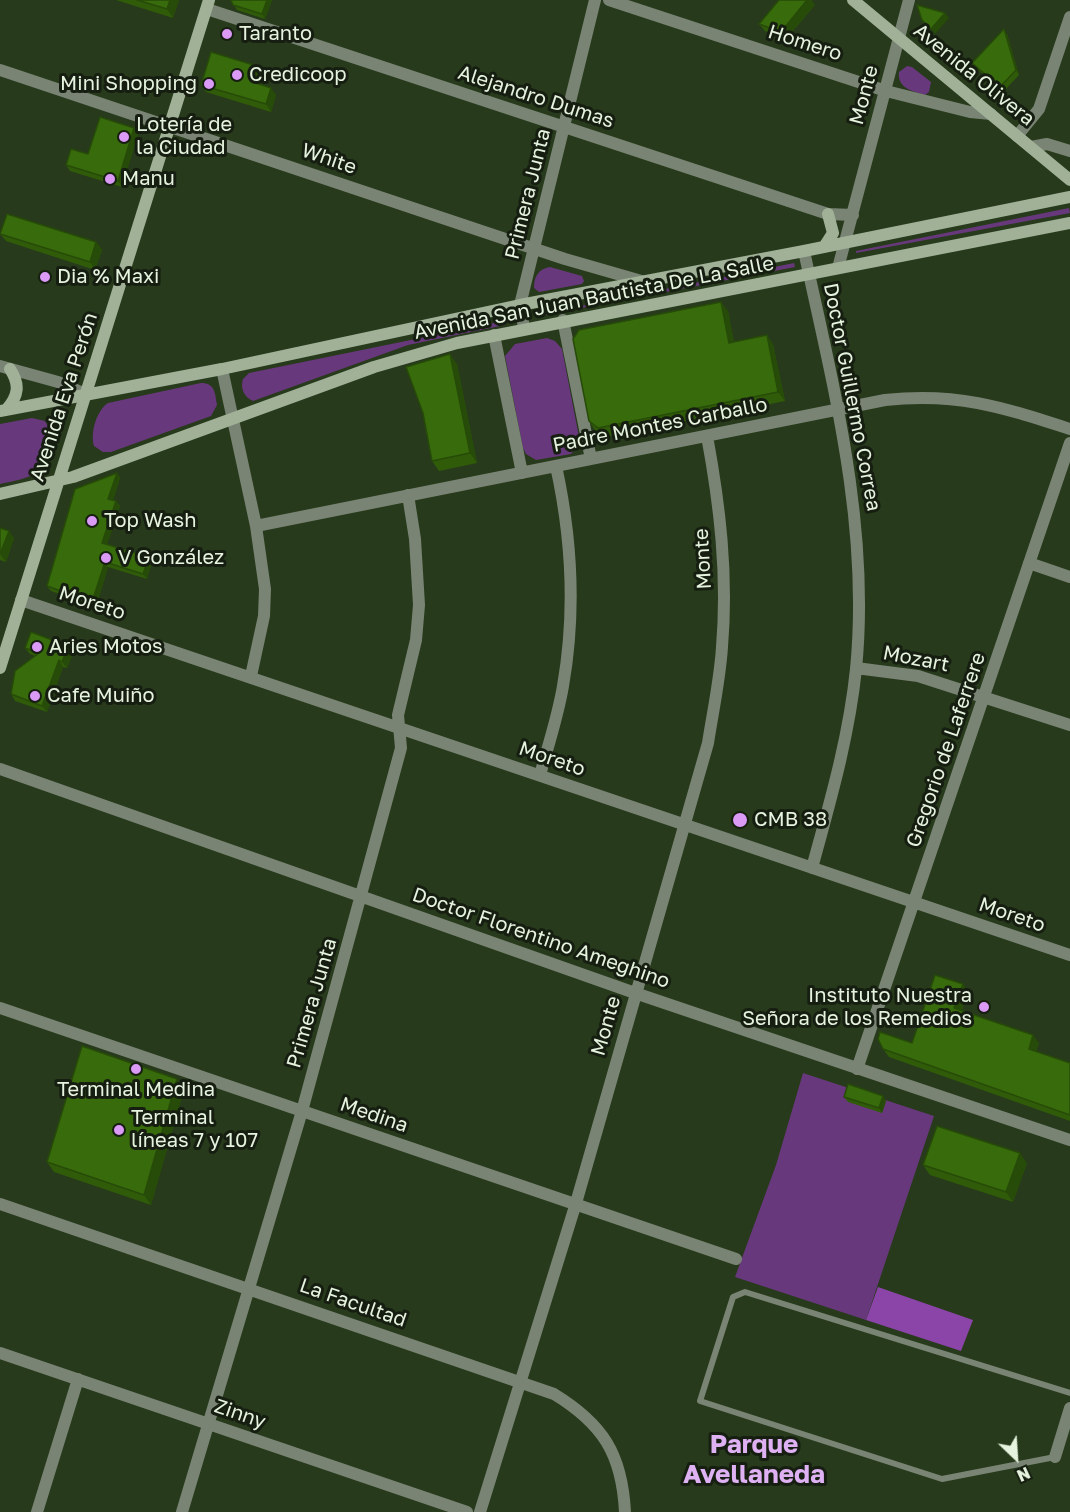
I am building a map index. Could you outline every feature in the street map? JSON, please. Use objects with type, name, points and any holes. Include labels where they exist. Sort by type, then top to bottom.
[{"type":"street","name":"Primera Junta","points":[[524,328],[520,305],[595,0]]},
{"type":"street","name":"Homero","points":[[609,0],[886,90],[970,112],[991,114]]},
{"type":"street","name":"Avenida Olivera","points":[[853,0],[1070,180]]},
{"type":"street","name":"Monte","points":[[838,268],[847,242],[909,0]]},
{"type":"street","name":"Alejandro Dumas","points":[[208,4],[565,128],[836,217],[853,215]]},
{"type":"street","name":"Avenida Eva Perón","points":[[0,668],[208,4]]},
{"type":"street","points":[[1017,136],[1039,109],[1070,17]]},
{"type":"street","name":"White","points":[[0,70],[535,249],[646,282]]},
{"type":"street","points":[[1031,147],[1047,144],[1070,151]]},
{"type":"street","name":"Avenida San Juan Bautista De La Salle","points":[[3,410],[222,369],[520,305],[1070,197]]},
{"type":"street","points":[[824,247],[833,233],[828,214]]},
{"type":"street","name":"Avenida San Juan Bautista De La Salle","points":[[0,495],[57,482],[374,367],[494,334],[1070,223]]},
{"type":"street","name":"Doctor Guillermo Correa","points":[[804,251],[838,409],[857,534],[859,607],[856,668],[840,766],[812,868]]},
{"type":"street","points":[[563,321],[591,459]]},
{"type":"street","points":[[494,334],[522,472]]},
{"type":"street","points":[[5,368],[58,382],[85,394]]},
{"type":"street","points":[[3,410],[14,401],[18,390],[16,379],[5,368]]},
{"type":"street","points":[[222,369],[261,554],[265,604],[259,646],[250,676]]},
{"type":"street","name":"Padre Montes Carballo","points":[[256,526],[894,399],[945,397],[1003,407],[1070,429]]},
{"type":"street","name":"Monte","points":[[480,1512],[576,1203],[708,743],[722,649],[724,597],[722,535],[707,436]]},
{"type":"street","name":"Gregorio de Laferrere","points":[[857,1069],[1070,443]]},
{"type":"street","points":[[540,775],[561,697],[571,624],[570,554],[556,466]]},
{"type":"street","name":"Primera Junta","points":[[182,1512],[302,1111],[363,896],[401,748],[398,715],[416,640],[419,606],[415,539],[408,495]]},
{"type":"street","points":[[1029,563],[1070,577]]},
{"type":"street","name":"Moreto","points":[[21,600],[1070,955]]},
{"type":"street","name":"Mozart","points":[[856,668],[918,676],[1070,725]]},
{"type":"street","name":"Doctor Florentino Ameghino","points":[[0,769],[635,993],[1070,1140]]},
{"type":"street","name":"Medina","points":[[0,1008],[125,1053],[576,1203],[736,1259]]},
{"type":"street","name":"La Facultad","points":[[0,1204],[548,1391],[568,1402],[599,1430],[616,1457],[621,1473],[625,1512]]},
{"type":"street","name":"Zinny","points":[[0,1353],[467,1512]]},
{"type":"street","points":[[37,1512],[78,1379]]},
{"type":"street","points":[[1055,1457],[1070,1408]]},
{"type":"lane","points":[[1055,1457],[942,1479],[700,1401],[733,1297],[745,1292],[1070,1393]]},
{"type":"shaded area","points":[[907,66],[912,67],[931,82],[929,92],[925,95],[906,88],[900,82],[899,72]]},
{"type":"shaded area","points":[[1069,208],[1070,213],[856,253],[856,251]]},
{"type":"shaded area","points":[[794,263],[795,267],[540,316],[541,314]]},
{"type":"shaded area","points":[[550,267],[582,276],[584,281],[582,284],[539,292],[534,288],[536,277],[542,270]]},
{"type":"shaded area","points":[[504,321],[505,325],[408,345],[253,401],[245,395],[242,389],[243,379],[249,373]]},
{"type":"shaded area","points":[[547,338],[555,341],[562,349],[580,442],[571,454],[536,460],[526,454],[523,448],[505,356],[515,344]]},
{"type":"shaded area","points":[[201,383],[212,387],[215,393],[217,405],[211,416],[111,452],[103,452],[94,446],[95,422],[108,403]]},
{"type":"shaded area","points":[[32,418],[45,421],[52,433],[46,458],[38,471],[31,475],[0,484],[0,424]]},
{"type":"shaded area","points":[[803,1073],[934,1116],[866,1320],[735,1277],[776,1165]]},
{"type":"shaded area","points":[[878,1287],[973,1320],[961,1351],[866,1320]]},
{"type":"building","points":[[137,0],[170,0],[167,9]]},
{"type":"building","points":[[231,0],[267,0],[262,14],[233,5]]},
{"type":"building","points":[[779,0],[807,0],[781,32],[759,24]]},
{"type":"building","points":[[917,5],[945,13],[931,29],[922,20]]},
{"type":"building","points":[[1004,29],[1016,70],[1000,87],[972,63]]},
{"type":"building","points":[[211,52],[257,66],[253,82],[271,88],[266,104],[201,85]]},
{"type":"building","points":[[100,117],[134,128],[118,181],[66,165],[71,149],[88,154]]},
{"type":"building","points":[[7,214],[96,242],[90,262],[0,234]]},
{"type":"building","points":[[721,302],[729,343],[767,335],[778,392],[598,428],[589,421],[573,339],[579,330]]},
{"type":"building","points":[[450,354],[470,453],[432,461],[423,413],[406,367]]},
{"type":"building","points":[[117,473],[108,499],[116,501],[102,543],[149,557],[143,574],[105,562],[92,602],[47,586],[75,489]]},
{"type":"building","points":[[0,528],[9,531],[0,554]]},
{"type":"building","points":[[31,632],[68,646],[62,662],[59,660],[42,706],[11,694],[15,671],[39,653],[25,648]]},
{"type":"building","points":[[935,975],[963,984],[954,1008],[1033,1035],[1029,1049],[1070,1063],[1070,1115],[883,1049],[878,1039],[880,1032],[912,1043]]},
{"type":"building","name":"Terminal líneas 7 y 107","points":[[82,1046],[177,1079],[144,1195],[47,1162]]},
{"type":"building","points":[[848,1084],[883,1096],[879,1108],[844,1097]]},
{"type":"building","points":[[937,1126],[1020,1153],[1006,1192],[923,1165]]},
{"type":"place","name":"Taranto","points":[[227,34]]},
{"type":"place","name":"Credicoop","points":[[237,75]]},
{"type":"place","name":"Mini Shopping","points":[[209,84]]},
{"type":"place","name":"Lotería de la Ciudad","points":[[124,137]]},
{"type":"place","name":"Manu","points":[[110,179]]},
{"type":"place","name":"Dia % Maxi","points":[[45,277]]},
{"type":"place","name":"Top Wash","points":[[92,521]]},
{"type":"place","name":"V González","points":[[106,558]]},
{"type":"place","name":"Aries Motos","points":[[37,647]]},
{"type":"place","name":"Cafe Muiño","points":[[35,696]]},
{"type":"place","name":"CMB 38","points":[[740,820]]},
{"type":"place","name":"Instituto Nuestra Señora de los Remedios","points":[[984,1007]]},
{"type":"place","name":"Terminal Medina","points":[[136,1069]]},
{"type":"place","name":"Terminal líneas 7 y 107","points":[[119,1130]]},
{"type":"district","name":"Parque Avellaneda","points":[[754,1460]]}]
